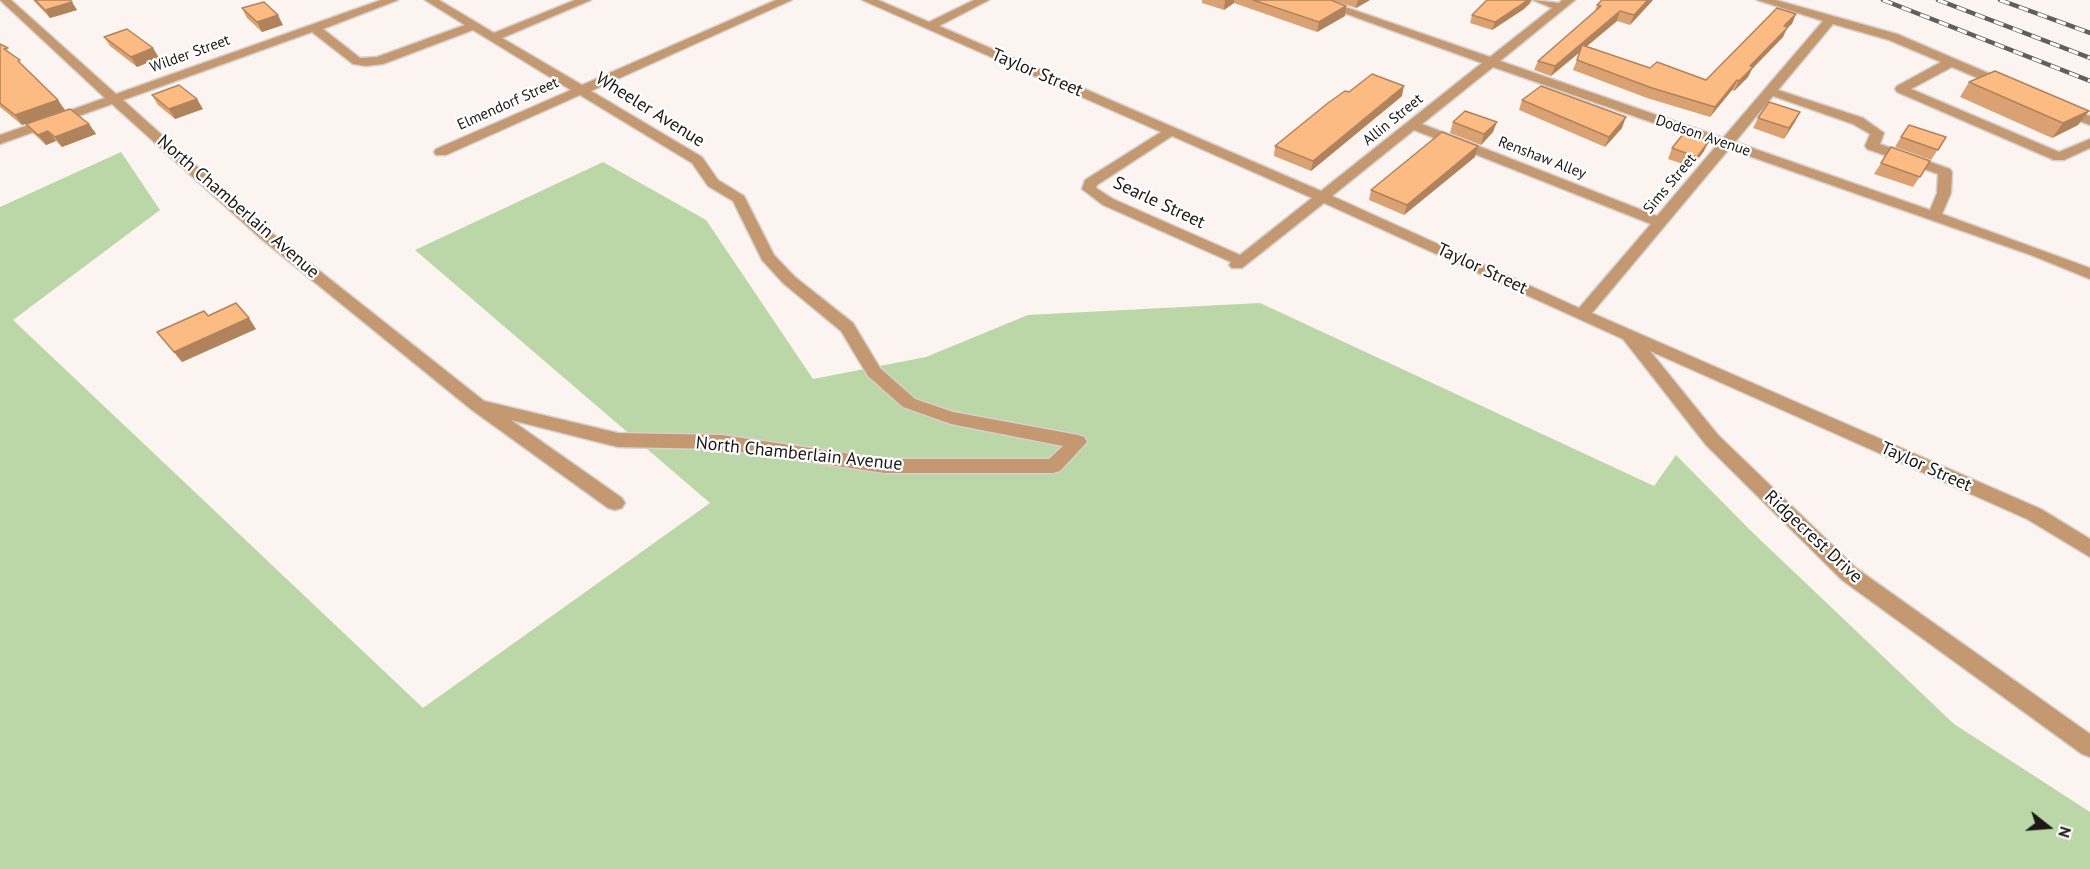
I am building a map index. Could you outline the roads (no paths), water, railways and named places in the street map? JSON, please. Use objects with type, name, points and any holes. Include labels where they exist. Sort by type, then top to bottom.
[{"type":"street","name":"Wilder Street","points":[[0,140],[392,0]]},
{"type":"street","name":"Wheeler Avenue","points":[[431,0],[697,160],[713,183],[739,199],[767,257],[789,280],[847,327],[874,372],[909,403],[951,418],[1078,442],[1053,466]]},
{"type":"street","points":[[493,37],[585,0]]},
{"type":"street","name":"Elmendorf Street","points":[[441,152],[786,0]]},
{"type":"street","name":"Taylor Street","points":[[868,0],[1323,197],[1582,315],[2034,514],[2090,549]]},
{"type":"street","points":[[929,27],[983,0]]},
{"type":"street","name":"Dodson Avenue","points":[[1314,0],[2036,252],[2090,274]]},
{"type":"street","points":[[1539,0],[1565,3]]},
{"type":"street","points":[[1763,0],[1893,37],[2015,90]]},
{"type":"street","name":"North Chamberlain Avenue","points":[[6,1],[264,234],[478,406],[615,503]]},
{"type":"street","name":"Allin Street","points":[[1239,263],[1565,3]]},
{"type":"street","name":"Sims Street","points":[[1582,315],[1831,19]]},
{"type":"street","points":[[314,28],[357,61],[379,62],[474,26]]},
{"type":"street","points":[[1951,62],[1901,89],[2059,157],[2089,144]]},
{"type":"street","points":[[1770,91],[1858,121],[1877,133],[1872,146],[1945,172],[1944,193],[1934,217]]},
{"type":"street","points":[[2047,103],[2090,121]]},
{"type":"street","name":"Renshaw Alley","points":[[1412,125],[1660,222]]},
{"type":"street","name":"Searle Street","points":[[1171,131],[1090,183],[1089,189],[1108,202],[1239,263]]},
{"type":"street","name":"Ridgecrest Drive","points":[[1627,335],[1713,440],[1849,574],[2090,747]]},
{"type":"street","name":"North Chamberlain Avenue","points":[[478,406],[618,441],[722,442],[885,466],[1053,466]]},
{"type":"railway","points":[[1883,0],[2090,81]]},
{"type":"railway","points":[[1938,0],[2090,58]]},
{"type":"railway","points":[[2000,0],[2090,33]]}]
